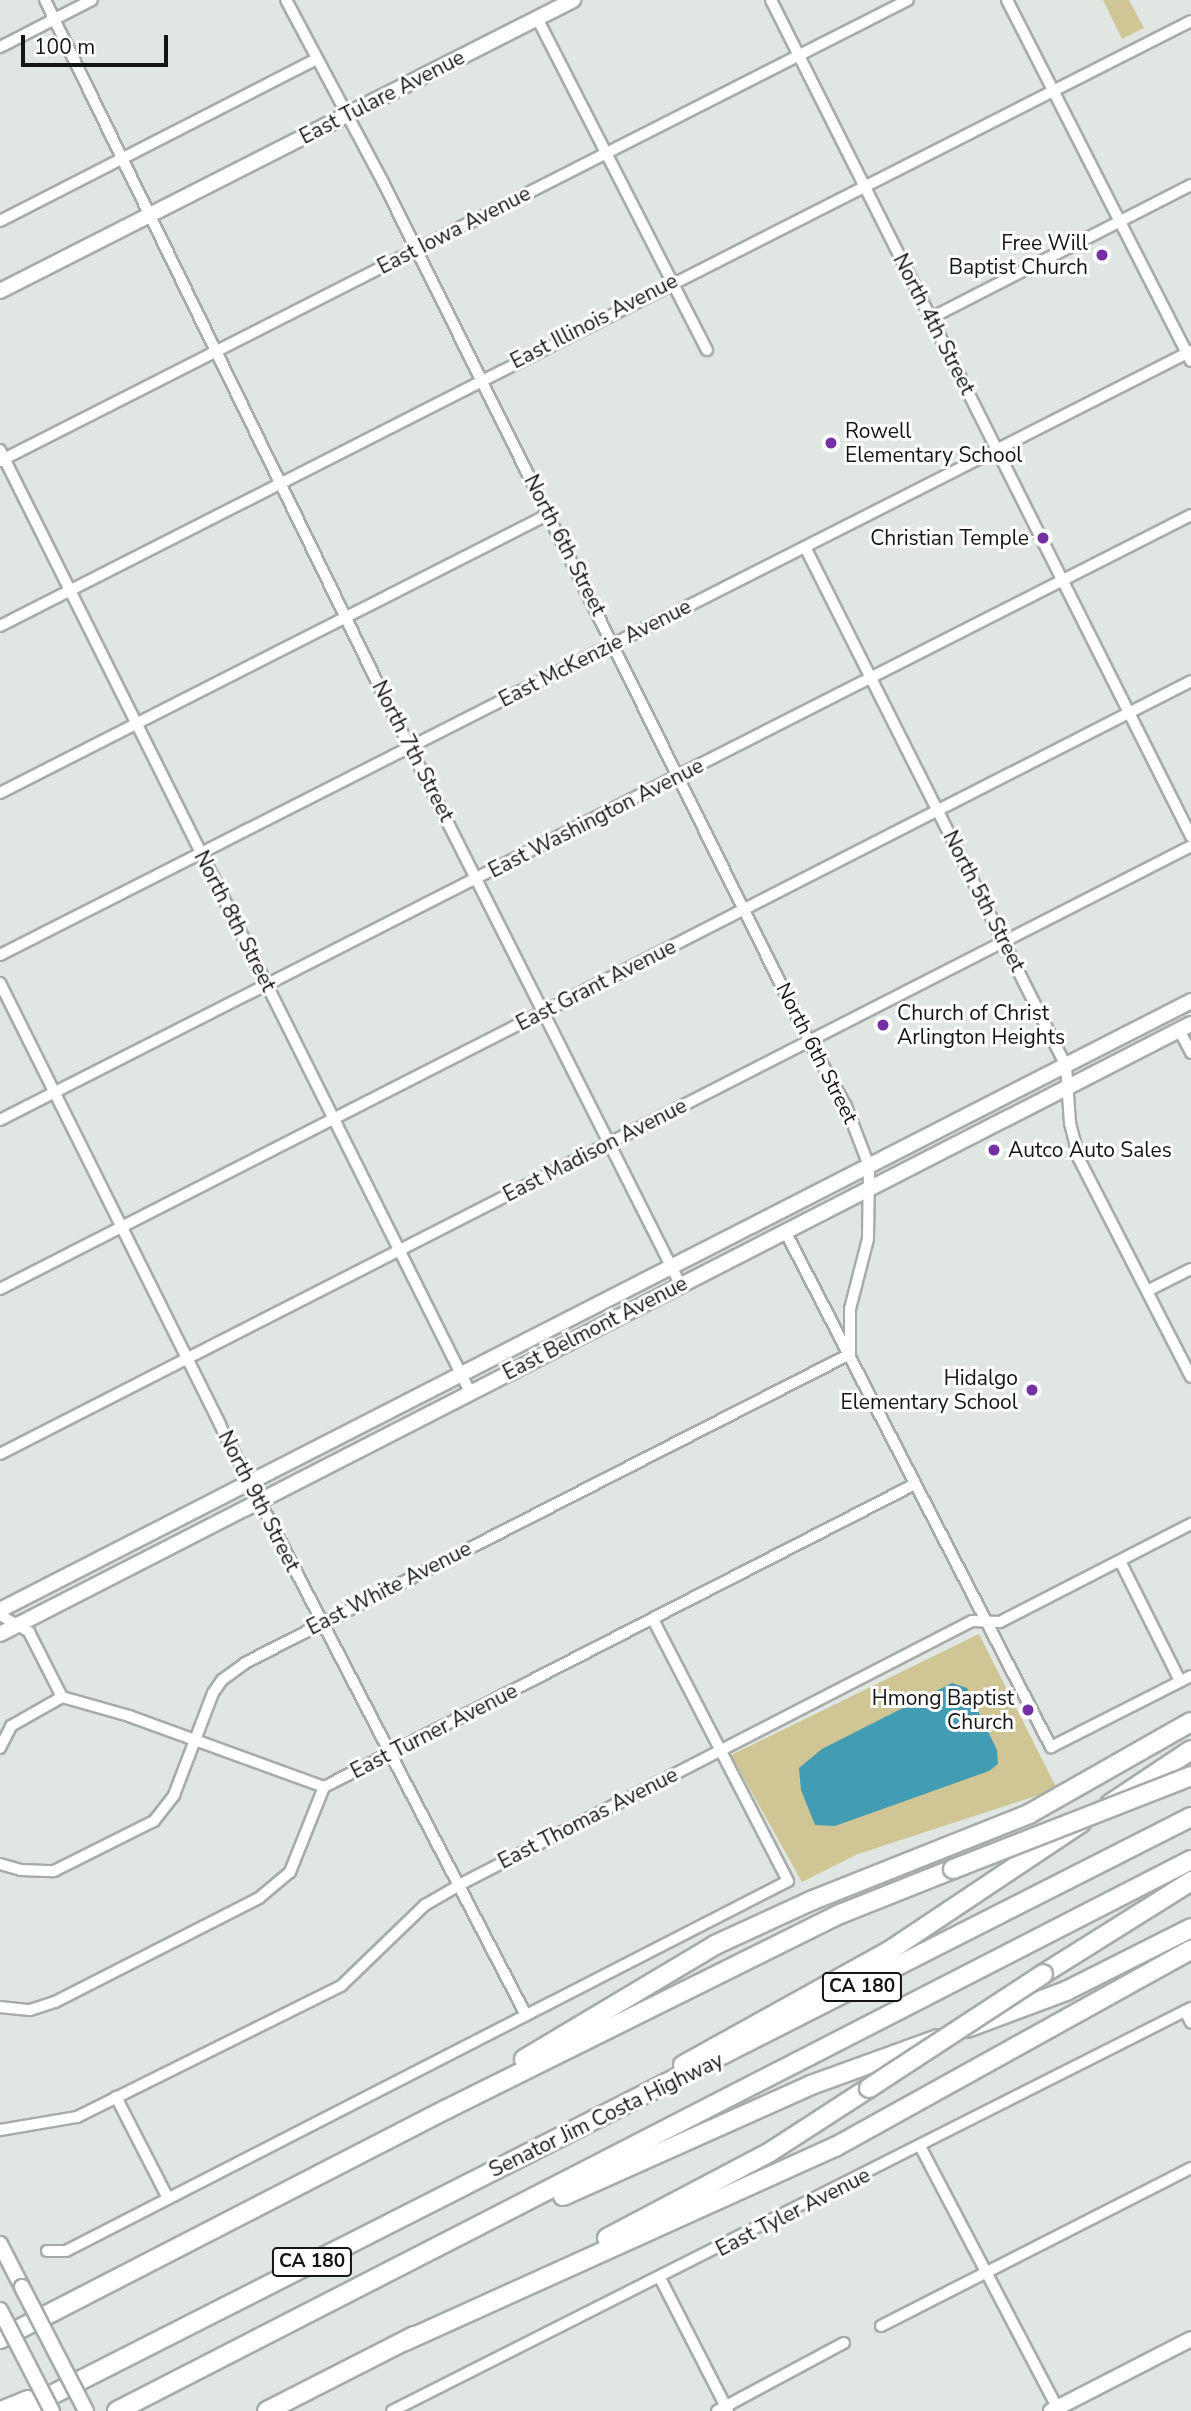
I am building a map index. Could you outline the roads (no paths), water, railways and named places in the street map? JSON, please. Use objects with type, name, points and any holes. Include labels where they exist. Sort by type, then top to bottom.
[{"type":"highway","points":[[447,2109],[715,1945],[813,1900],[1029,1814],[1191,1723]]},
{"type":"highway","points":[[531,2150],[889,1951],[1191,1750]]},
{"type":"highway","points":[[0,2339],[447,2109],[840,1914],[1191,1776]]},
{"type":"highway","name":"Senator Jim Costa Highway","points":[[20,2411],[531,2150],[697,2070],[1191,1817]]},
{"type":"highway","name":"Senator Jim Costa Highway","points":[[117,2411],[1191,1860]]},
{"type":"highway","points":[[267,2411],[715,2183],[869,2088],[1043,1973],[1191,1881]]},
{"type":"highway","points":[[1076,1952],[1191,1890]]},
{"type":"highway","points":[[375,2280],[811,2085],[1066,1991],[1191,1928]]},
{"type":"highway","points":[[405,2340],[835,2147],[1191,1950]]},
{"type":"highway","points":[[1,2411],[93,2373]]},
{"type":"main road","name":"East Tulare Avenue","points":[[0,291],[573,0]]},
{"type":"main road","name":"East Belmont Avenue","points":[[0,1613],[1191,1002]]},
{"type":"main road","name":"East Belmont Avenue","points":[[0,1634],[1185,1027]]},
{"type":"main road","points":[[0,2244],[86,2411]]},
{"type":"main road","points":[[0,2310],[52,2411]]},
{"type":"main road","points":[[1056,2410],[1191,2339]]},
{"type":"street","name":"North 7th Street","points":[[45,0],[346,618],[680,1284]]},
{"type":"street","points":[[0,47],[92,0]]},
{"type":"street","name":"North 6th Street","points":[[286,0],[615,643],[810,1041],[846,1105],[869,1166],[870,1188],[868,1239],[850,1309],[850,1354]]},
{"type":"street","name":"North 4th Street","points":[[771,0],[1191,836]]},
{"type":"street","name":"East Iowa Avenue","points":[[1,456],[908,0]]},
{"type":"street","points":[[1007,0],[1190,355]]},
{"type":"street","points":[[537,18],[608,152],[707,350]]},
{"type":"street","name":"East Illinois Avenue","points":[[0,626],[480,379],[1191,21]]},
{"type":"street","points":[[0,221],[316,59]]},
{"type":"street","points":[[930,318],[1191,185]]},
{"type":"street","name":"East McKenzie Avenue","points":[[0,955],[997,449],[1190,355]]},
{"type":"street","name":"North 8th Street","points":[[1,456],[470,1392]]},
{"type":"street","points":[[0,793],[549,514]]},
{"type":"street","name":"East Washington Avenue","points":[[0,1121],[1191,515]]},
{"type":"street","name":"North 5th Street","points":[[805,547],[1066,1066],[1079,1159],[1191,1377]]},
{"type":"street","name":"East Grant Avenue","points":[[0,1289],[1191,681]]},
{"type":"street","name":"East Madison Avenue","points":[[0,1454],[1191,846]]},
{"type":"street","name":"North 9th Street","points":[[0,983],[322,1622],[526,2015]]},
{"type":"street","points":[[1185,1027],[1191,1053]]},
{"type":"street","points":[[785,1231],[838,1340],[850,1354],[1051,1747],[1191,1676]]},
{"type":"street","points":[[1147,1291],[1191,1269]]},
{"type":"street","name":"East White Avenue","points":[[0,1864],[54,1871],[140,1831],[155,1821],[174,1795],[206,1706],[222,1680],[322,1622],[850,1354]]},
{"type":"street","name":"East Turner Avenue","points":[[324,1787],[915,1484]]},
{"type":"street","name":"East Thomas Avenue","points":[[0,2130],[50,2124],[116,2097],[341,1986],[425,1905],[459,1885],[972,1621],[1000,1622],[1191,1524]]},
{"type":"street","points":[[1120,1561],[1180,1681]]},
{"type":"street","points":[[0,1613],[29,1632],[62,1698],[324,1787],[299,1858],[278,1886],[55,2002],[30,2010],[0,2007]]},
{"type":"street","points":[[47,2251],[66,2250],[788,1881],[653,1620]]},
{"type":"street","points":[[0,1748],[11,1726],[62,1698]]},
{"type":"street","points":[[1188,2009],[1191,2023]]},
{"type":"street","name":"East Tyler Avenue","points":[[394,2411],[921,2148],[1188,2009]]},
{"type":"street","points":[[116,2097],[168,2198]]},
{"type":"street","points":[[921,2148],[1056,2410]]},
{"type":"street","points":[[881,2326],[1191,2168]]},
{"type":"street","points":[[660,2278],[724,2409],[844,2343]]},
{"type":"water","points":[[952,1683],[967,1688],[997,1750],[998,1764],[989,1771],[835,1826],[815,1825],[801,1790],[799,1768],[822,1749]]},
{"type":"place","name":"Free Will Baptist Church","points":[[1102,255]]},
{"type":"place","name":"Rowell Elementary School","points":[[831,443]]},
{"type":"place","name":"Christian Temple","points":[[1043,538]]},
{"type":"place","name":"Church of Christ Arlington Heights","points":[[883,1025]]},
{"type":"place","name":"Autco Auto Sales","points":[[994,1150]]},
{"type":"place","name":"Hidalgo Elementary School","points":[[1032,1390]]},
{"type":"place","name":"Hmong Baptist Church","points":[[1028,1710]]}]
